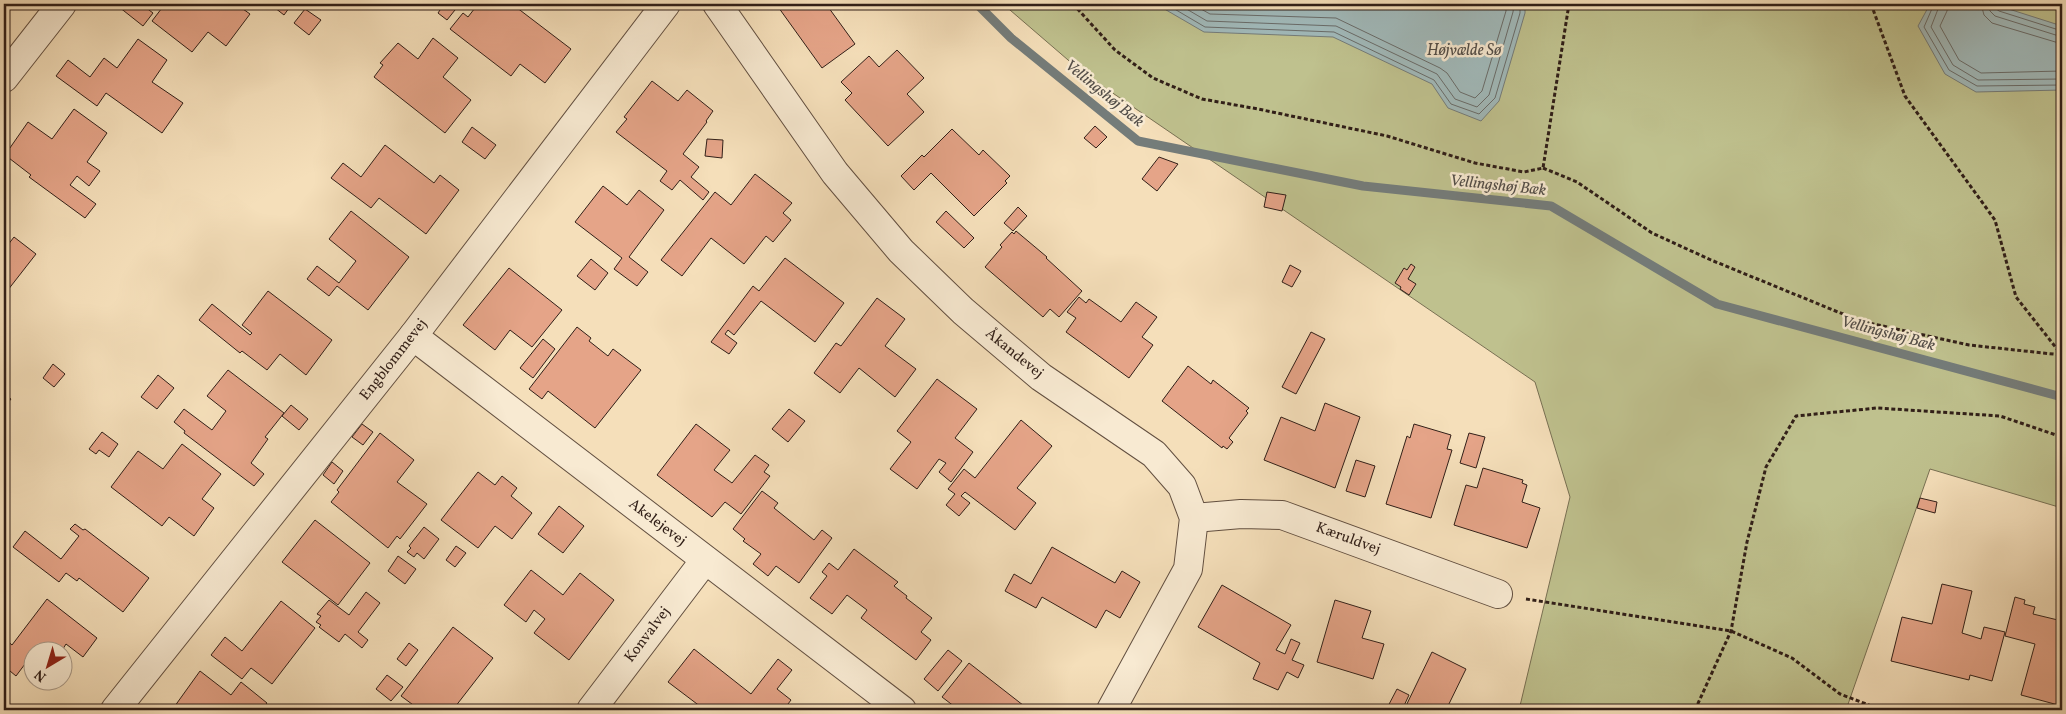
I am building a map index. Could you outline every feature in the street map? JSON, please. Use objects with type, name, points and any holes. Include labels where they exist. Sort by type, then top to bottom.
[{"type":"street","points":[[4,78],[62,4]]},
{"type":"street","name":"Engblommevej","points":[[115,710],[413,336],[666,4]]},
{"type":"street","name":"Åkandevej","points":[[717,4],[836,173],[901,251],[963,312],[1041,377],[1154,454],[1182,486],[1194,518],[1188,569],[1111,710]]},
{"type":"street","name":"Akelejevej","points":[[413,336],[902,710]]},
{"type":"street","name":"Kæruldvej","points":[[1194,518],[1241,514],[1282,515],[1498,594]]},
{"type":"street","name":"Konvalvej","points":[[591,710],[705,560]]},
{"type":"path","points":[[1073,4],[1115,50],[1152,78],[1202,99],[1388,136],[1475,163],[1524,172],[1543,168],[1577,182],[1652,233],[1711,260],[1860,320],[1969,345],[2062,355]]},
{"type":"path","points":[[1543,168],[1569,4]]},
{"type":"path","points":[[1871,4],[1905,96],[1995,220],[2016,297],[2062,355]]},
{"type":"path","points":[[1695,710],[1731,631],[1747,542],[1766,467],[1796,416],[1877,408],[2000,416],[2062,437]]},
{"type":"path","points":[[1498,594],[1731,631],[1792,658],[1840,694],[1882,710]]},
{"type":"green space","points":[[1003,4],[2062,4],[2062,508],[1930,469],[1846,710],[1519,710],[1570,497],[1535,382],[1082,72]]},
{"type":"water","name":"Højvælde Sø","points":[[1159,4],[1525,4],[1525,13],[1499,101],[1481,121],[1448,108],[1432,84],[1333,37],[1204,32]]},
{"type":"water","points":[[1930,4],[1993,4],[2062,26],[2062,90],[1976,92],[1945,74],[1918,26]]},
{"type":"building","points":[[121,4],[141,4],[153,13],[143,26],[119,7]]},
{"type":"building","points":[[165,4],[236,4],[250,14],[226,46],[208,32],[192,52],[152,21]]},
{"type":"building","points":[[270,4],[292,4],[284,15]]},
{"type":"building","points":[[444,4],[459,5],[447,20],[438,13]]},
{"type":"building","points":[[478,4],[512,4],[571,49],[545,83],[520,64],[511,76],[450,29],[463,13],[468,17]]},
{"type":"building","points":[[776,4],[826,4],[855,44],[822,68]]},
{"type":"building","points":[[305,9],[321,20],[309,35],[294,23]]},
{"type":"building","points":[[433,38],[458,58],[443,77],[471,100],[445,133],[374,77],[383,65],[380,63],[398,43],[418,59]]},
{"type":"building","points":[[138,39],[167,60],[152,82],[183,103],[162,133],[106,93],[97,106],[56,76],[68,60],[90,77],[104,58],[117,68]]},
{"type":"building","points":[[897,50],[924,78],[907,94],[924,112],[888,146],[845,100],[852,93],[841,82],[869,56],[879,67]]},
{"type":"building","points":[[652,81],[678,101],[687,90],[713,111],[683,154],[699,167],[691,177],[709,192],[703,200],[680,180],[672,190],[660,181],[667,171],[616,132],[627,119],[624,117]]},
{"type":"building","points":[[74,109],[107,133],[87,162],[100,171],[89,186],[77,176],[70,185],[96,204],[85,218],[29,177],[31,175],[5,155],[28,122],[52,139]]},
{"type":"building","points":[[1095,126],[1107,137],[1096,148],[1084,138]]},
{"type":"building","points":[[472,127],[496,145],[485,159],[462,142]]},
{"type":"building","points":[[952,129],[979,155],[983,150],[1010,176],[1005,181],[1007,183],[974,216],[931,173],[914,190],[901,176],[922,155],[924,157]]},
{"type":"building","points":[[707,139],[723,140],[722,158],[705,156]]},
{"type":"building","points":[[385,145],[434,183],[440,175],[459,190],[426,234],[379,198],[371,208],[331,178],[343,163],[361,177]]},
{"type":"building","points":[[1159,157],[1178,164],[1157,191],[1142,179]]},
{"type":"building","points":[[755,174],[792,203],[783,213],[791,220],[773,242],[766,236],[744,264],[711,238],[682,276],[661,260],[715,192],[731,205]]},
{"type":"building","points":[[603,186],[627,205],[639,190],[664,210],[629,257],[648,272],[637,286],[614,269],[622,258],[575,222]]},
{"type":"building","points":[[1267,192],[1286,195],[1282,211],[1264,207]]},
{"type":"building","points":[[1018,207],[1027,216],[1013,231],[1004,223]]},
{"type":"building","points":[[351,211],[409,257],[368,310],[337,286],[329,296],[307,279],[317,266],[339,283],[356,261],[329,239]]},
{"type":"building","points":[[946,211],[974,238],[964,248],[936,222]]},
{"type":"building","points":[[1016,231],[1047,257],[1082,291],[1059,317],[1050,309],[1043,317],[985,267],[1002,247],[1000,245],[1012,232],[1014,234]]},
{"type":"building","points":[[14,237],[36,254],[4,295],[4,250]]},
{"type":"building","points":[[785,258],[844,303],[815,342],[761,301],[734,335],[728,330],[725,334],[737,343],[729,354],[711,342],[753,286],[759,291]]},
{"type":"building","points":[[591,259],[608,273],[595,290],[577,276]]},
{"type":"building","points":[[1411,264],[1415,267],[1408,279],[1416,284],[1409,295],[1395,283],[1404,268],[1407,270]]},
{"type":"building","points":[[1290,265],[1301,271],[1292,287],[1282,282]]},
{"type":"building","points":[[509,268],[562,310],[532,347],[510,330],[495,350],[463,325]]},
{"type":"building","points":[[268,291],[332,340],[306,375],[280,354],[267,370],[242,351],[240,353],[199,320],[212,304],[250,335],[252,333],[242,325]]},
{"type":"building","points":[[1079,297],[1086,303],[1089,299],[1121,322],[1136,302],[1157,317],[1142,337],[1153,345],[1129,378],[1066,332],[1076,318],[1067,312]]},
{"type":"building","points":[[877,298],[905,319],[885,346],[916,369],[895,397],[859,368],[840,393],[814,373],[836,343],[841,346]]},
{"type":"building","points":[[577,327],[591,338],[589,341],[608,356],[613,349],[641,370],[595,428],[548,391],[542,399],[529,389]]},
{"type":"building","points":[[1311,332],[1325,339],[1296,394],[1282,387]]},
{"type":"building","points":[[543,339],[555,349],[533,378],[520,368]]},
{"type":"building","points":[[53,364],[65,374],[54,387],[43,378]]},
{"type":"building","points":[[1188,366],[1211,384],[1213,380],[1249,408],[1246,411],[1248,413],[1229,438],[1233,442],[1227,449],[1223,446],[1222,448],[1162,401]]},
{"type":"building","points":[[228,370],[284,413],[265,437],[268,439],[251,463],[264,474],[254,486],[184,433],[185,431],[174,422],[184,409],[212,430],[226,411],[207,396]]},
{"type":"building","points":[[158,375],[174,388],[157,409],[141,397]]},
{"type":"building","points":[[937,379],[977,409],[955,438],[973,452],[951,482],[939,472],[946,463],[939,459],[917,489],[890,469],[911,442],[897,431]]},
{"type":"building","points":[[4,394],[11,399],[4,408]]},
{"type":"building","points":[[1325,403],[1360,417],[1335,488],[1264,460],[1281,417],[1315,431]]},
{"type":"building","points":[[291,405],[308,419],[299,430],[282,416]]},
{"type":"building","points":[[789,409],[805,421],[788,442],[772,429]]},
{"type":"building","points":[[1021,420],[1052,446],[1017,488],[1036,503],[1015,530],[965,492],[961,496],[970,503],[959,516],[946,505],[955,494],[948,489],[964,469],[975,478]]},
{"type":"building","points":[[362,424],[373,432],[363,445],[352,437]]},
{"type":"building","points":[[696,424],[730,450],[714,470],[732,483],[755,455],[769,465],[764,472],[770,476],[741,514],[725,502],[712,517],[657,475]]},
{"type":"building","points":[[1414,424],[1451,435],[1447,449],[1452,450],[1431,518],[1386,504],[1407,436],[1410,438]]},
{"type":"building","points":[[102,432],[118,444],[109,457],[99,450],[96,454],[89,449]]},
{"type":"building","points":[[380,433],[414,460],[397,482],[427,504],[400,539],[397,536],[388,548],[331,502],[339,492],[337,490]]},
{"type":"building","points":[[1469,433],[1485,437],[1476,468],[1460,463]]},
{"type":"building","points":[[182,444],[221,474],[202,499],[214,508],[194,536],[169,517],[162,526],[111,487],[138,451],[163,469]]},
{"type":"building","points":[[1356,460],[1375,466],[1365,497],[1346,491]]},
{"type":"building","points":[[332,462],[343,471],[334,484],[323,475]]},
{"type":"building","points":[[1483,468],[1523,480],[1522,483],[1527,485],[1522,502],[1540,508],[1527,548],[1454,525],[1466,485],[1477,488]]},
{"type":"building","points":[[478,472],[495,485],[502,476],[517,488],[511,496],[532,513],[512,539],[495,526],[478,548],[441,520]]},
{"type":"building","points":[[762,491],[778,503],[774,508],[814,540],[822,530],[832,538],[799,583],[776,566],[768,576],[753,564],[761,554],[743,541],[745,539],[733,529]]},
{"type":"building","points":[[1920,498],[1937,502],[1935,513],[1917,508]]},
{"type":"building","points":[[559,506],[584,526],[563,553],[538,534]]},
{"type":"building","points":[[315,520],[370,563],[338,605],[282,562]]},
{"type":"building","points":[[75,524],[83,530],[85,529],[149,578],[123,612],[79,578],[77,581],[66,573],[59,582],[13,547],[25,531],[61,559],[79,536],[70,529]]},
{"type":"building","points":[[424,527],[439,539],[424,559],[417,553],[414,557],[407,552],[411,548],[409,546]]},
{"type":"building","points":[[456,546],[466,553],[455,567],[446,560]]},
{"type":"building","points":[[1052,547],[1115,583],[1122,571],[1140,582],[1120,618],[1106,610],[1096,628],[1042,597],[1036,608],[1005,591],[1014,574],[1031,584]]},
{"type":"building","points":[[854,549],[898,582],[894,586],[932,618],[921,632],[931,640],[916,660],[861,618],[867,610],[847,595],[832,614],[810,598],[827,576],[822,572],[829,563],[838,570]]},
{"type":"building","points":[[398,556],[416,569],[405,584],[388,571]]},
{"type":"building","points":[[531,570],[563,595],[580,573],[614,600],[569,660],[534,633],[545,619],[534,610],[526,622],[504,605]]},
{"type":"building","points":[[1942,584],[1972,591],[1962,633],[1981,639],[1984,627],[2005,632],[1992,681],[1970,675],[1969,680],[1891,661],[1902,617],[1932,624]]},
{"type":"building","points":[[1222,585],[1291,625],[1276,650],[1285,654],[1291,639],[1300,643],[1292,660],[1304,665],[1298,678],[1287,672],[1278,690],[1253,679],[1260,663],[1198,627]]},
{"type":"building","points":[[366,592],[380,603],[358,632],[368,640],[362,648],[345,634],[339,642],[319,627],[321,625],[316,622],[321,616],[317,614],[329,600],[349,615]]},
{"type":"building","points":[[2015,597],[2025,600],[2024,604],[2035,607],[2033,614],[2062,621],[2062,706],[2021,695],[2035,644],[2005,636]]},
{"type":"building","points":[[47,599],[97,638],[83,657],[72,649],[72,642],[22,642],[22,668],[16,676],[4,666],[4,638],[12,645]]},
{"type":"building","points":[[1335,600],[1371,611],[1362,638],[1384,644],[1373,679],[1317,662]]},
{"type":"building","points":[[281,601],[315,628],[272,684],[251,668],[242,679],[211,655],[225,637],[242,651]]},
{"type":"building","points":[[453,627],[493,658],[455,707],[459,710],[420,710],[401,696]]},
{"type":"building","points":[[409,643],[418,650],[406,666],[397,659]]},
{"type":"building","points":[[694,649],[751,694],[778,659],[792,670],[777,689],[791,700],[785,708],[787,710],[705,710],[668,682]]},
{"type":"building","points":[[948,650],[962,661],[938,691],[924,679]]},
{"type":"building","points":[[1432,652],[1466,669],[1446,710],[1404,710]]},
{"type":"building","points":[[969,663],[1028,709],[959,710],[942,697]]},
{"type":"building","points":[[200,671],[231,695],[241,682],[267,703],[261,710],[172,710]]},
{"type":"building","points":[[387,675],[403,687],[391,701],[376,689]]},
{"type":"building","points":[[1397,689],[1409,695],[1402,710],[1386,710]]},
{"type":"waterway","name":"Vellingshøj Bæk","points":[[977,4],[1011,38],[1138,141],[1363,186],[1551,206],[1717,304],[2062,397]]}]
